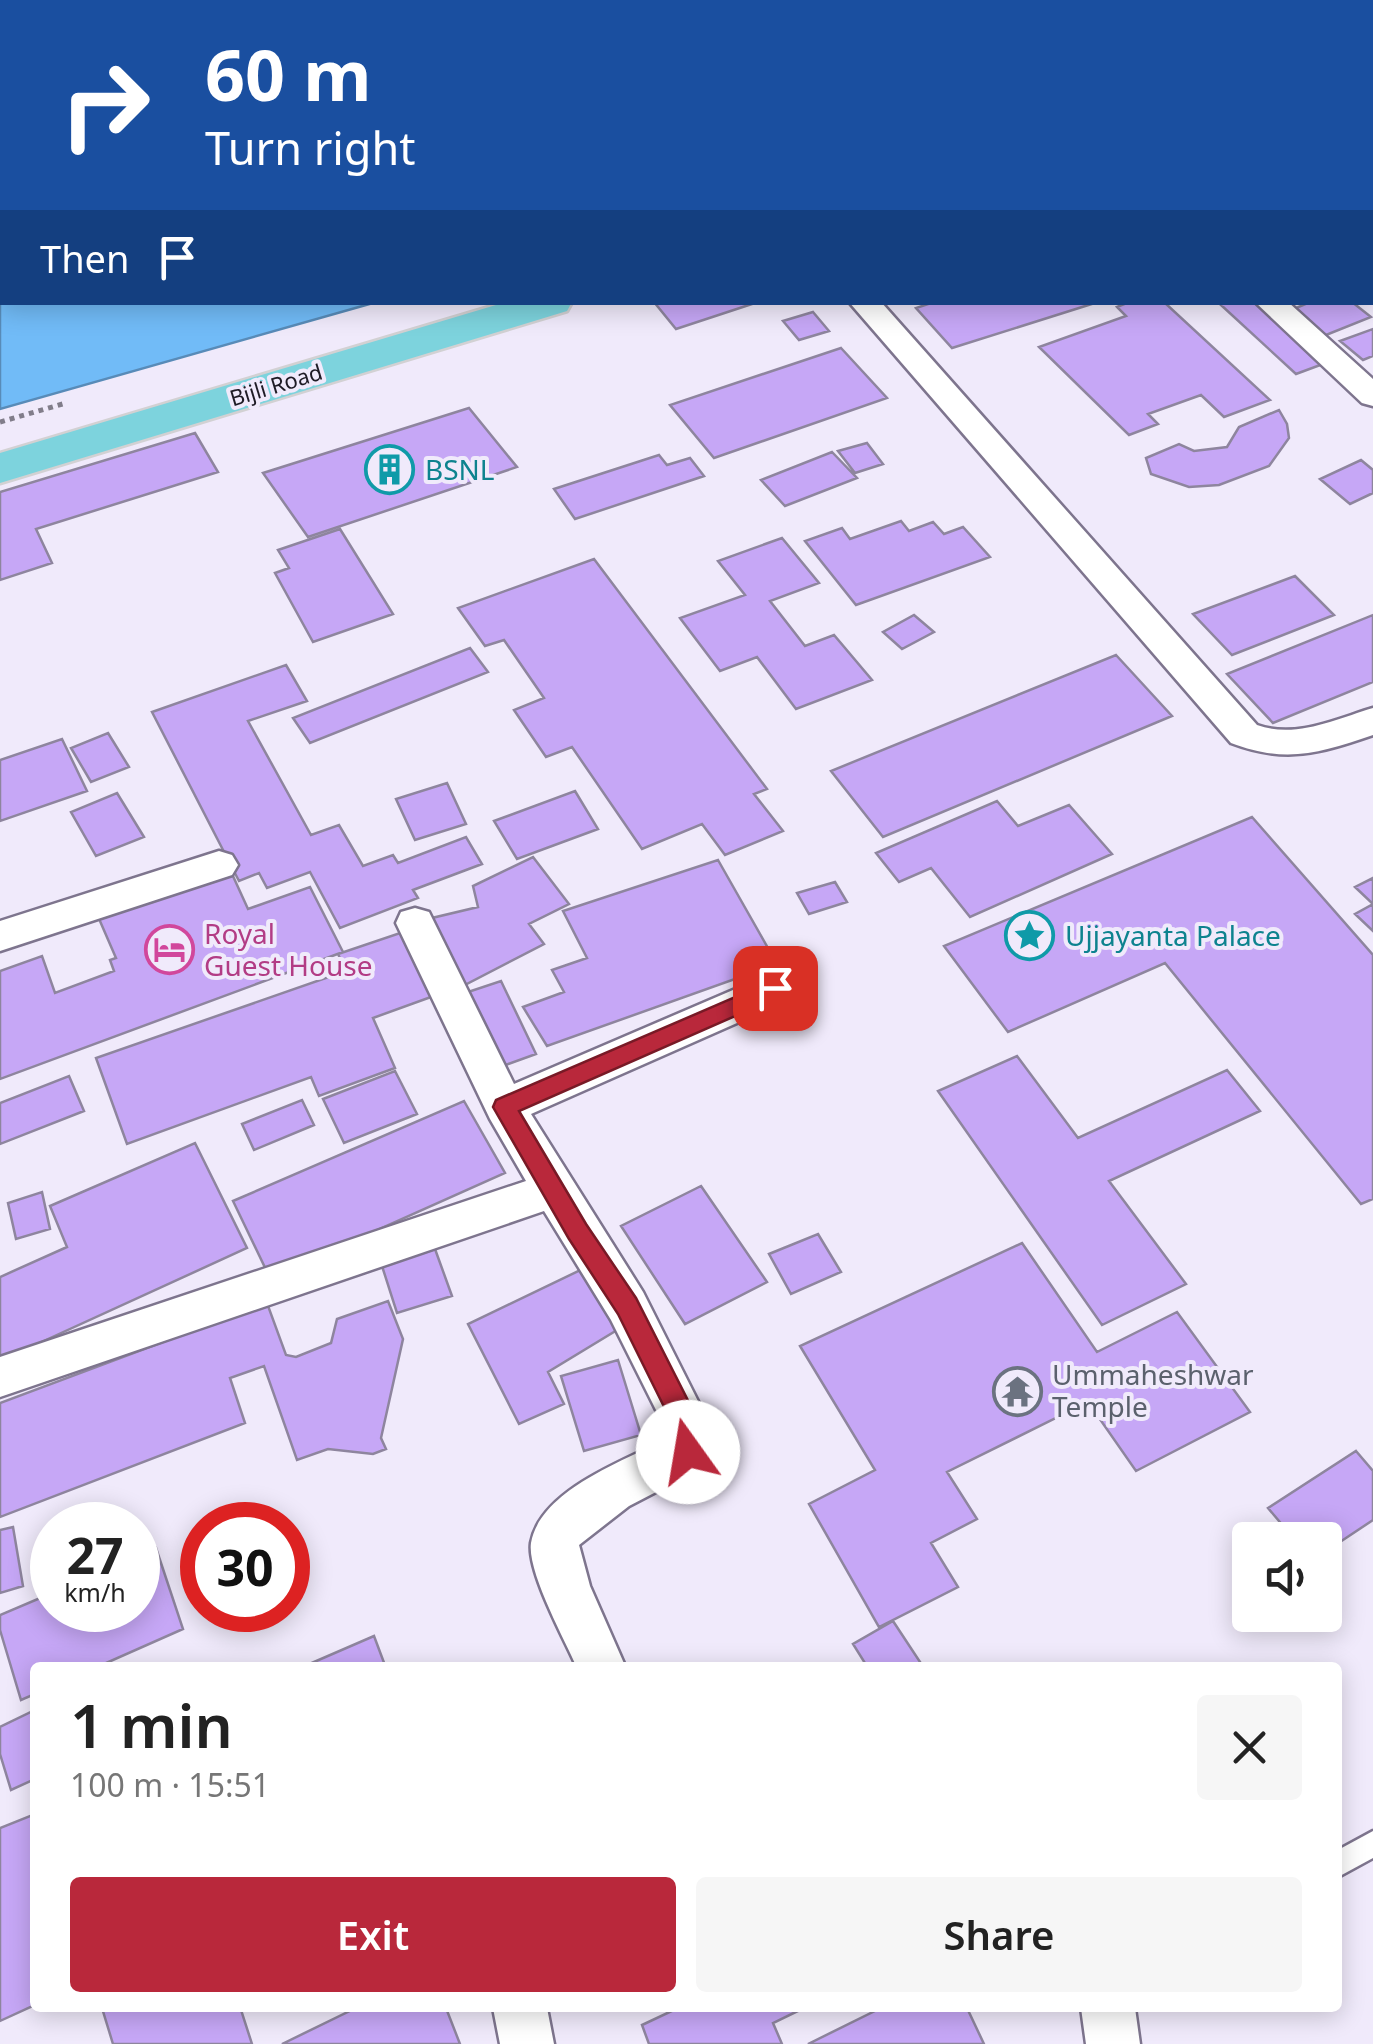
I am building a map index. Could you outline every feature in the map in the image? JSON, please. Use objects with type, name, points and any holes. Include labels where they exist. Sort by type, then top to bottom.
[{"type":"main road","name":"Bijli Road","points":[[0,468],[542,305]]},
{"type":"street","points":[[39,0],[50,0]]},
{"type":"street","points":[[867,305],[1244,734],[1277,745],[1298,744],[1373,722]]},
{"type":"street","points":[[1273,305],[1373,396]]},
{"type":"street","points":[[1,932],[219,865]]},
{"type":"street","points":[[414,923],[504,1107],[627,1306],[694,1439],[688,1452],[562,1524],[554,1545],[560,1568],[599,1662]]},
{"type":"street","points":[[504,1107],[775,988]]},
{"type":"street","points":[[0,1377],[554,1190]]},
{"type":"street","points":[[521,2012],[527,2044]]},
{"type":"street","points":[[1108,2012],[1112,2044]]},
{"type":"lane","points":[[1342,1862],[1373,1844]]},
{"type":"water","points":[[0,305],[366,305],[0,409]]},
{"type":"building","points":[[656,305],[749,305],[676,329]]},
{"type":"building","points":[[925,305],[1088,305],[952,348],[916,308]]},
{"type":"building","points":[[1167,305],[1270,400],[1224,417],[1201,395],[1148,414],[1158,424],[1129,435],[1039,347],[1126,316],[1117,307]]},
{"type":"building","points":[[1221,305],[1258,305],[1323,364],[1296,374]]},
{"type":"building","points":[[1303,305],[1356,305],[1371,317],[1321,337],[1289,311]]},
{"type":"building","points":[[813,312],[829,331],[799,340],[783,321]]},
{"type":"building","points":[[1373,329],[1373,356],[1363,360],[1340,341]]},
{"type":"building","points":[[841,348],[887,398],[714,458],[670,405]]},
{"type":"building","name":"BSNL","points":[[469,408],[517,467],[308,537],[263,473]]},
{"type":"building","points":[[1279,410],[1289,438],[1269,466],[1219,485],[1189,487],[1151,474],[1146,458],[1179,444],[1194,451],[1227,447],[1239,427]]},
{"type":"building","points":[[195,433],[218,472],[36,529],[52,563],[0,580],[0,492]]},
{"type":"building","points":[[867,443],[883,464],[855,473],[838,451]]},
{"type":"building","points":[[832,452],[857,478],[785,506],[761,480]]},
{"type":"building","points":[[659,455],[667,465],[690,458],[704,476],[575,519],[554,489]]},
{"type":"building","points":[[1361,460],[1373,470],[1373,493],[1350,504],[1320,479]]},
{"type":"building","points":[[901,521],[909,531],[933,522],[944,534],[963,527],[990,557],[856,605],[805,541],[842,528],[850,539]]},
{"type":"building","points":[[340,529],[393,614],[313,642],[275,573],[289,568],[278,550]]},
{"type":"building","points":[[782,538],[819,583],[770,601],[805,646],[834,635],[872,680],[796,709],[757,657],[720,671],[680,618],[745,595],[718,561]]},
{"type":"building","points":[[594,559],[767,789],[754,794],[783,831],[725,855],[702,824],[642,849],[572,747],[546,757],[514,710],[544,698],[504,640],[485,646],[458,608]]},
{"type":"building","points":[[1295,576],[1334,615],[1232,655],[1193,614]]},
{"type":"building","points":[[914,615],[934,632],[902,649],[883,632]]},
{"type":"building","points":[[1373,615],[1373,682],[1273,723],[1227,674]]},
{"type":"building","points":[[470,648],[488,672],[310,743],[293,718]]},
{"type":"building","points":[[1116,655],[1172,716],[883,837],[831,771]]},
{"type":"building","points":[[286,665],[307,701],[248,721],[311,835],[339,825],[363,866],[393,855],[398,863],[466,837],[482,864],[413,890],[418,898],[340,928],[310,872],[267,888],[259,873],[239,881],[152,712]]},
{"type":"building","points":[[108,733],[129,767],[91,782],[71,748]]},
{"type":"building","points":[[62,739],[87,791],[0,821],[0,760]]},
{"type":"building","points":[[447,783],[466,824],[415,840],[396,799]]},
{"type":"building","points":[[575,791],[598,829],[517,859],[494,821]]},
{"type":"building","points":[[117,793],[144,837],[96,856],[71,812]]},
{"type":"building","points":[[997,801],[1018,826],[1069,805],[1112,854],[970,917],[931,868],[899,882],[876,853]]},
{"type":"building","points":[[1252,817],[1373,955],[1373,1199],[1361,1204],[1165,963],[1008,1032],[944,946]]},
{"type":"building","points":[[222,852],[248,909],[310,887],[343,952],[0,1079],[0,971],[42,956],[55,993],[114,971],[110,960],[116,958],[90,898]]},
{"type":"building","points":[[533,857],[569,904],[529,924],[544,944],[459,988],[432,918],[478,907],[473,886]]},
{"type":"building","points":[[718,860],[777,964],[547,1046],[523,1007],[564,992],[552,970],[587,958],[563,911]]},
{"type":"building","points":[[1373,878],[1373,904],[1355,887]]},
{"type":"building","points":[[835,882],[847,902],[809,914],[797,893]]},
{"type":"building","points":[[1373,904],[1373,931],[1355,914]]},
{"type":"building","points":[[409,930],[442,993],[373,1018],[395,1068],[319,1096],[311,1077],[127,1144],[96,1058],[346,971],[338,954]]},
{"type":"building","points":[[501,981],[536,1054],[497,1068],[456,996]]},
{"type":"building","points":[[1017,1056],[1078,1138],[1227,1070],[1260,1111],[1109,1181],[1186,1284],[1102,1325],[938,1091]]},
{"type":"building","points":[[395,1071],[417,1114],[344,1143],[323,1099]]},
{"type":"building","points":[[69,1076],[84,1111],[0,1144],[0,1103]]},
{"type":"building","points":[[302,1100],[314,1125],[254,1150],[242,1124]]},
{"type":"building","points":[[464,1101],[505,1173],[270,1278],[233,1201]]},
{"type":"building","points":[[195,1143],[247,1248],[0,1361],[0,1277],[67,1247],[50,1206]]},
{"type":"building","points":[[701,1186],[767,1282],[685,1324],[621,1226]]},
{"type":"building","points":[[42,1192],[50,1229],[16,1239],[8,1203]]},
{"type":"building","points":[[818,1234],[841,1272],[791,1294],[769,1254]]},
{"type":"building","points":[[1022,1243],[1097,1352],[1177,1312],[1250,1412],[1136,1471],[1088,1402],[947,1472],[977,1519],[931,1543],[958,1587],[879,1627],[809,1504],[875,1470],[800,1346]]},
{"type":"building","points":[[435,1249],[452,1296],[397,1313],[382,1266]]},
{"type":"building","points":[[593,1264],[622,1327],[548,1372],[564,1404],[519,1424],[468,1324]]},
{"type":"building","points":[[388,1301],[403,1339],[381,1438],[386,1449],[373,1454],[328,1449],[297,1460],[264,1366],[230,1378],[245,1423],[39,1502],[30,1502],[30,1505],[0,1517],[0,1403],[267,1303],[286,1355],[296,1357],[331,1343],[337,1319]]},
{"type":"building","points":[[618,1360],[641,1435],[584,1451],[561,1376]]},
{"type":"building","points":[[1356,1451],[1373,1471],[1373,1520],[1342,1541],[1342,1522],[1280,1522],[1268,1508]]},
{"type":"building","points":[[13,1527],[23,1586],[0,1593],[0,1530]]},
{"type":"building","points":[[160,1560],[180,1630],[109,1662],[30,1662],[30,1696],[21,1700],[0,1630],[0,1615],[30,1602],[30,1632],[160,1632]]},
{"type":"building","points":[[893,1621],[920,1662],[864,1662],[853,1644]]},
{"type":"building","points":[[374,1636],[384,1662],[314,1662]]},
{"type":"building","points":[[30,1712],[30,1781],[11,1790],[0,1754],[0,1727]]},
{"type":"building","points":[[30,1816],[30,2007],[0,2021],[0,1828]]},
{"type":"building","points":[[103,2012],[242,2012],[252,2044],[113,2044]]},
{"type":"building","points":[[348,2012],[448,2012],[460,2044],[282,2044]]},
{"type":"building","points":[[670,2012],[796,2012],[773,2023],[782,2044],[649,2044],[642,2025]]},
{"type":"building","points":[[873,2012],[969,2012],[984,2044],[808,2044]]},
{"type":"place","name":"BSNL","points":[[390,470]]},
{"type":"place","name":"Ujjayanta Palace","points":[[1030,936]]},
{"type":"place","name":"Royal Guest House","points":[[169,950]]},
{"type":"place","name":"Ummaheshwar Temple","points":[[1017,1391]]},
{"type":"route","points":[[688,1452],[694,1439],[627,1306],[577,1232],[504,1107],[775,988]]}]
